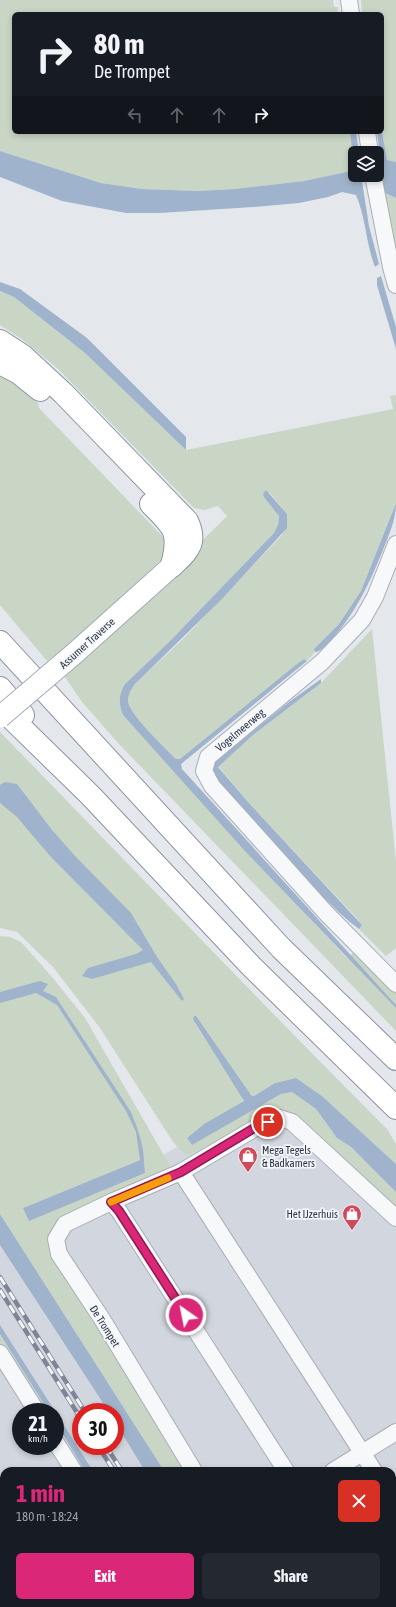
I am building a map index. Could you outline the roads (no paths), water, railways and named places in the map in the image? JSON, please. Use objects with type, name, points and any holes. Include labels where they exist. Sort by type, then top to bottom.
[{"type":"highway","points":[[0,341],[22,356],[63,393],[187,521],[192,531],[191,544],[172,566]]},
{"type":"highway","points":[[0,363],[19,373],[40,390],[168,521],[177,539],[176,551],[172,566]]},
{"type":"highway","points":[[0,624],[24,669]]},
{"type":"highway","points":[[0,642],[281,948],[396,1059]]},
{"type":"highway","points":[[0,688],[91,796]]},
{"type":"highway","points":[[0,707],[91,796],[251,966],[396,1108]]},
{"type":"main road","name":"Assumer Traverse","points":[[0,717],[75,653],[172,566]]},
{"type":"street","points":[[349,0],[351,12]]},
{"type":"street","points":[[367,134],[369,146]]},
{"type":"street","points":[[374,182],[391,267],[396,284]]},
{"type":"street","name":"Vogelmeerweg","points":[[396,544],[375,597],[362,620],[322,662],[208,757],[204,771],[212,786],[320,908],[396,984]]},
{"type":"street","name":"De Trompet","points":[[192,1467],[102,1319],[59,1254],[56,1240],[65,1224],[111,1202],[181,1172],[256,1127],[280,1118],[292,1122],[396,1218]]},
{"type":"street","points":[[181,1172],[372,1467]]},
{"type":"street","points":[[111,1202],[119,1211],[283,1467]]},
{"type":"street","points":[[0,1353],[31,1403]]},
{"type":"street","points":[[340,1467],[396,1432]]},
{"type":"street","points":[[64,1455],[71,1467]]},
{"type":"water","points":[[350,134],[356,134],[358,146],[352,146]]},
{"type":"water","points":[[377,134],[382,134],[387,160],[396,162],[396,198],[385,193],[383,182],[384,146],[379,146]]},
{"type":"water","points":[[0,151],[101,183],[142,189],[198,191],[234,189],[304,181],[348,172],[348,182],[362,182],[369,226],[379,264],[375,267],[362,213],[356,195],[342,192],[328,197],[299,203],[160,213],[126,213],[62,201],[0,177]]},
{"type":"water","points":[[381,276],[396,327],[396,349],[377,285],[377,278]]},
{"type":"water","points":[[0,282],[20,289],[87,338],[186,437],[186,450],[85,353],[14,297],[0,291]]},
{"type":"water","points":[[266,490],[287,514],[287,528],[221,600],[135,684],[130,692],[128,701],[134,714],[149,731],[176,759],[180,759],[297,664],[304,659],[307,661],[181,764],[182,769],[396,1005],[396,1008],[244,850],[123,715],[120,707],[120,695],[125,684],[170,641],[274,533],[278,525],[279,516],[264,497],[263,494]]},
{"type":"water","points":[[396,503],[395,515],[390,533],[360,599],[338,632],[319,651],[315,652],[314,649],[339,624],[361,591]]},
{"type":"water","points":[[321,679],[321,683],[253,735],[218,767],[248,802],[362,925],[359,929],[338,912],[245,813],[227,793],[213,771],[214,763],[222,756],[289,702]]},
{"type":"water","points":[[5,782],[17,784],[52,830],[76,857],[131,913],[157,957],[176,984],[184,999],[182,1001],[151,962],[92,979],[82,976],[88,968],[136,954],[143,950],[50,856],[17,817],[0,803],[0,785]]},
{"type":"water","points":[[40,981],[48,984],[43,991],[56,997],[131,1112],[142,1145],[145,1173],[29,1221],[23,1208],[140,1160],[136,1132],[126,1111],[57,1005],[36,993],[0,1003],[0,992]]},
{"type":"water","points":[[194,1016],[196,1016],[251,1095],[254,1096],[275,1083],[296,1078],[322,1096],[396,1164],[396,1192],[351,1147],[337,1138],[316,1109],[292,1092],[281,1094],[192,1145],[187,1138],[204,1124],[244,1101],[193,1019]]},
{"type":"water","points":[[0,1214],[121,1403],[103,1403],[0,1245]]},
{"type":"water","points":[[0,1325],[50,1403],[43,1403],[0,1334]]},
{"type":"water","points":[[124,1408],[161,1467],[143,1467],[124,1437]]},
{"type":"water","points":[[64,1425],[72,1438],[72,1449],[64,1436]]},
{"type":"water","points":[[75,1455],[83,1455],[90,1467],[83,1467]]},
{"type":"railway","points":[[0,1277],[79,1403]]},
{"type":"railway","points":[[0,1290],[72,1405]]},
{"type":"railway","points":[[104,1455],[111,1467]]},
{"type":"railway","points":[[112,1455],[119,1467]]},
{"type":"place","name":"Mega Tegels & Badkamers","points":[[248,1173]]},
{"type":"place","name":"Het IJzerhuis","points":[[352,1231]]}]
